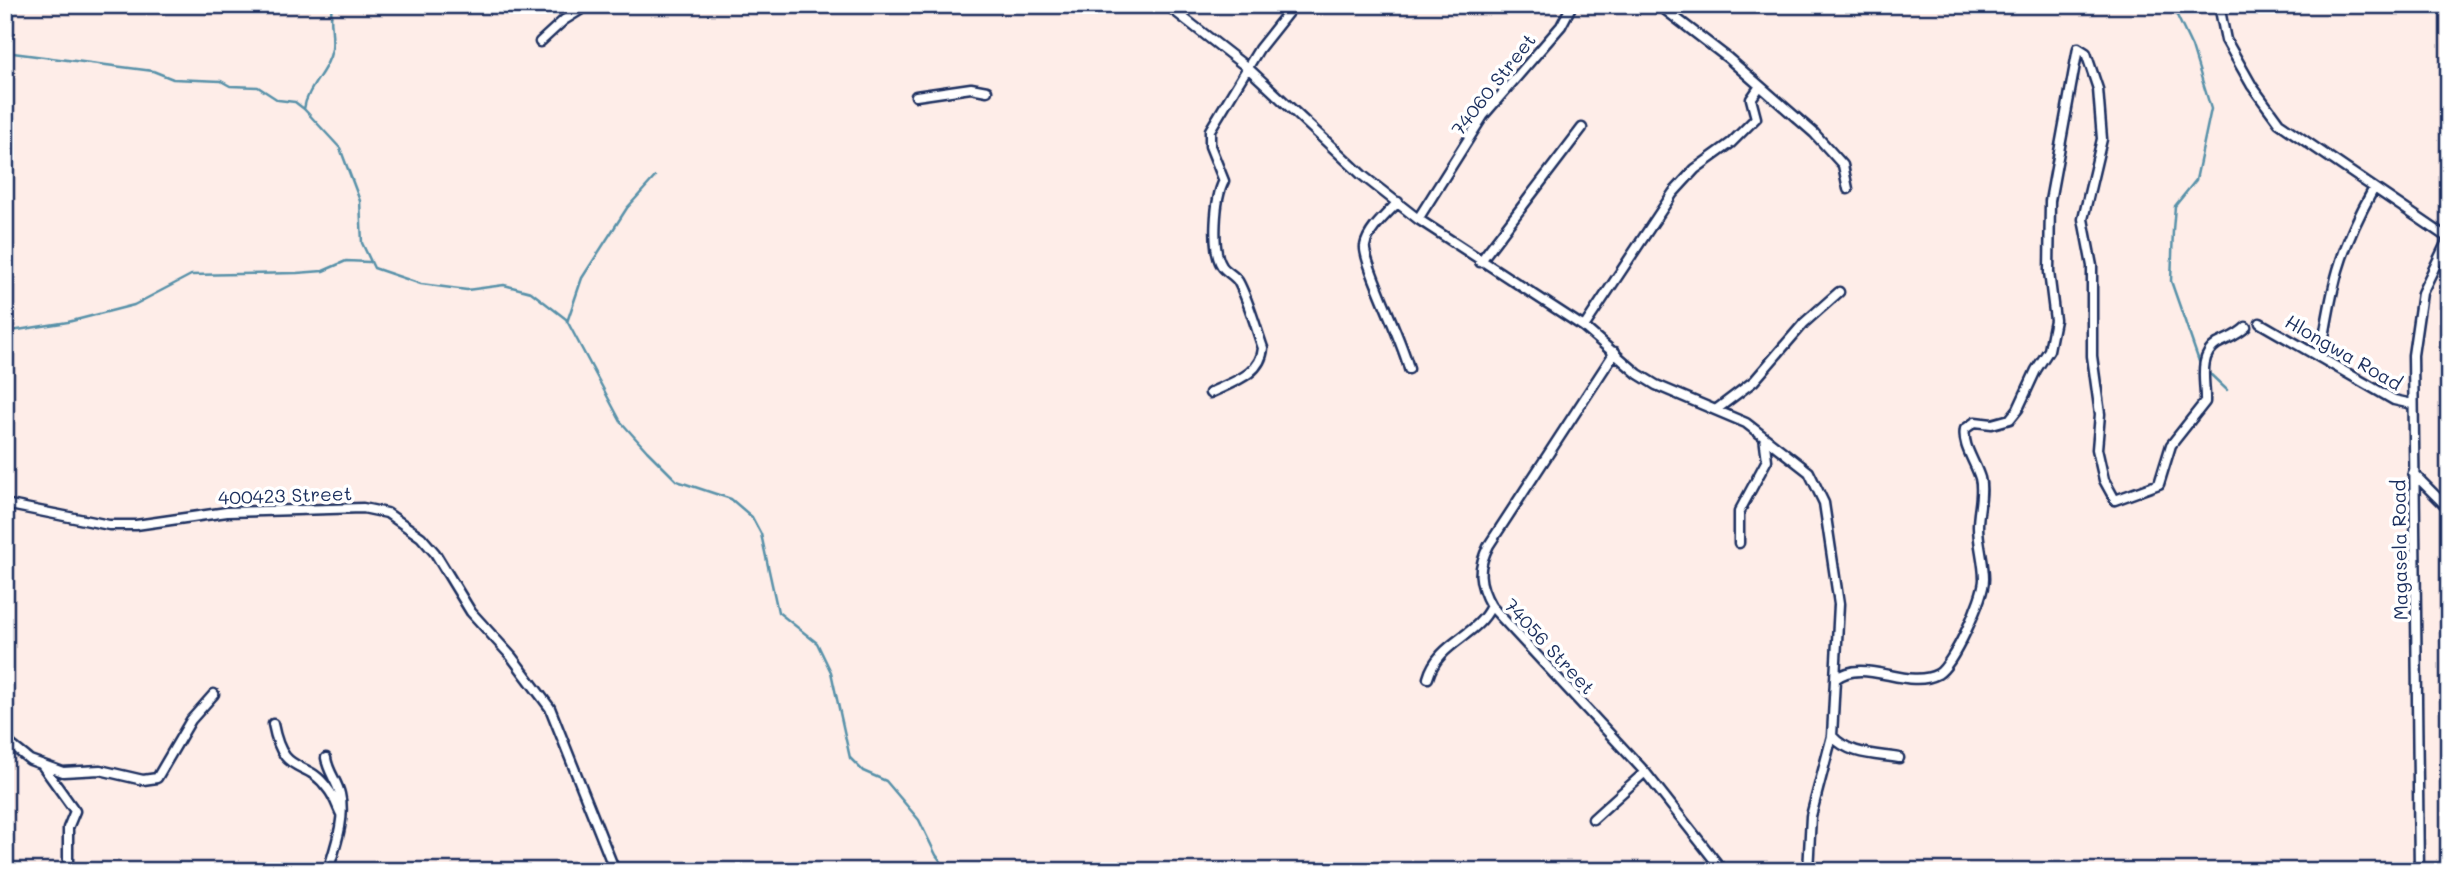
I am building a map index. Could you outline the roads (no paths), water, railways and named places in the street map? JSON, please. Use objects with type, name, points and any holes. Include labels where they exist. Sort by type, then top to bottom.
[{"type":"street","points":[[552,5],[588,5]]},
{"type":"street","points":[[540,42],[564,20],[588,5]]},
{"type":"street","points":[[1167,5],[1249,69],[1363,174],[1418,219],[1480,262],[1584,327],[1628,366],[1656,385],[1717,409],[1746,424],[1809,472],[1824,503],[1839,604],[1832,736],[1811,816],[1808,871]]},
{"type":"street","points":[[1210,393],[1255,370],[1262,359],[1264,348],[1238,280],[1221,265],[1214,234],[1218,218],[1219,190],[1224,181],[1210,146],[1210,130],[1259,49],[1294,5]]},
{"type":"street","name":"74060 Street","points":[[1418,219],[1483,116],[1561,26],[1572,5]]},
{"type":"street","points":[[1659,5],[1807,126],[1843,165],[1848,189]]},
{"type":"street","points":[[2220,5],[2226,40],[2271,115],[2289,131],[2448,237],[2449,243]]},
{"type":"street","points":[[1835,679],[1851,670],[1924,678],[1941,672],[1955,655],[1982,594],[1984,581],[1978,528],[1981,487],[1975,458],[1964,442],[1965,429],[1975,422],[1999,424],[2010,419],[2018,409],[2049,349],[2055,314],[2049,272],[2050,201],[2067,116],[2074,55],[2078,48],[2086,53],[2098,89],[2102,149],[2083,219],[2092,266],[2092,361],[2100,414],[2097,449],[2104,480],[2115,500],[2159,484],[2171,445],[2205,402],[2204,367],[2215,346],[2246,327]]},
{"type":"street","points":[[1584,327],[1673,193],[1703,162],[1731,143],[1756,118],[1751,99],[1760,86]]},
{"type":"street","points":[[916,96],[971,88],[987,91]]},
{"type":"street","points":[[1480,262],[1582,128]]},
{"type":"street","points":[[2321,356],[2335,273],[2348,236],[2374,188]]},
{"type":"street","points":[[1398,202],[1367,240],[1365,255],[1395,325],[1409,369]]},
{"type":"street","name":"Magasela Road","points":[[2419,871],[2412,404],[2415,335],[2422,293],[2448,237]]},
{"type":"street","points":[[2449,260],[2449,270]]},
{"type":"street","points":[[1717,409],[1754,381],[1804,323],[1839,292]]},
{"type":"street","name":"Hlongwa Road","points":[[2260,323],[2394,400],[2412,404]]},
{"type":"street","name":"74056 Street","points":[[1615,352],[1482,560],[1480,581],[1491,606],[1645,772],[1723,871]]},
{"type":"street","points":[[1740,543],[1739,512],[1767,460],[1764,437]]},
{"type":"street","points":[[2413,474],[2449,509]]},
{"type":"street","name":"400423 Street","points":[[5,504],[109,525],[136,525],[227,512],[363,508],[387,513],[422,537],[435,552],[471,612],[511,656],[550,708],[615,871]]},
{"type":"street","points":[[1427,678],[1438,654],[1482,621],[1491,606]]},
{"type":"street","points":[[5,740],[20,754],[63,772],[100,770],[143,780],[157,778],[191,720],[214,694]]},
{"type":"street","points":[[273,724],[278,749],[286,760],[328,788],[341,814]]},
{"type":"street","points":[[1832,736],[1846,748],[1899,758]]},
{"type":"street","points":[[326,758],[329,772],[341,797],[338,838],[328,871]]},
{"type":"street","points":[[42,765],[75,811],[68,828],[68,871]]},
{"type":"street","points":[[1593,819],[1645,772]]},
{"type":"waterway","points":[[304,109],[309,94],[330,57],[332,5]]},
{"type":"waterway","points":[[2172,5],[2192,47],[2211,109],[2196,180],[2175,206],[2171,281],[2201,367]]},
{"type":"waterway","points":[[5,52],[153,71],[173,79],[221,81],[230,86],[258,87],[278,100],[295,102],[340,148],[360,201],[362,243],[374,268],[421,284],[467,290],[504,285],[531,292],[566,319],[621,422],[647,451],[677,481],[731,499],[752,517],[761,534],[778,612],[817,643],[831,672],[850,758],[863,771],[886,781],[919,820],[936,855],[948,871]]},
{"type":"waterway","points":[[567,322],[582,278],[627,208],[655,177]]},
{"type":"waterway","points":[[5,332],[68,322],[134,305],[191,275],[297,273],[323,271],[346,261],[369,262]]},
{"type":"waterway","points":[[2207,371],[2227,390]]}]
